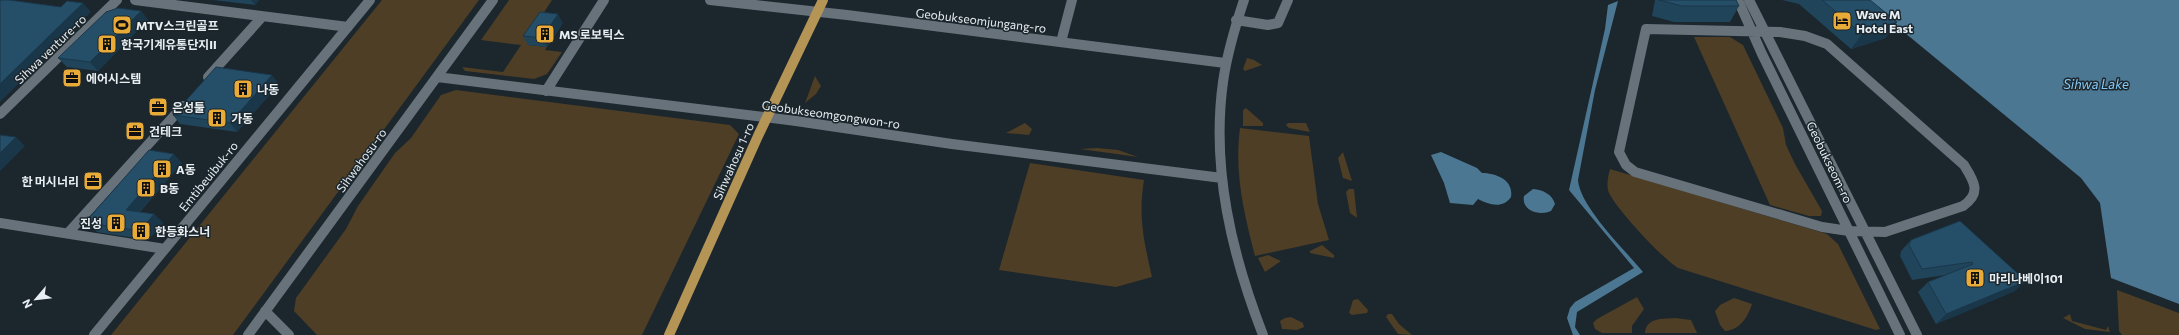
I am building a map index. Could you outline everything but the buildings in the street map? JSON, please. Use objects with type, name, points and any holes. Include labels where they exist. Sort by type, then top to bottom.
[{"type":"main road","name":"Sihwahosu 1-ro","points":[[669,335],[823,0]]},
{"type":"street","name":"Sihwa venture-ro","points":[[0,114],[117,0]]},
{"type":"street","points":[[135,0],[348,27]]},
{"type":"street","name":"Emtibeuibuk-ro","points":[[94,335],[370,0]]},
{"type":"street","name":"Sihwahosu-ro","points":[[248,335],[438,78],[493,0]]},
{"type":"street","points":[[546,91],[604,0]]},
{"type":"street","name":"Geobukseomjungang-ro","points":[[710,0],[818,12],[1225,63]]},
{"type":"street","points":[[1061,42],[1072,0]]},
{"type":"street","points":[[1244,0],[1236,20],[1225,63],[1220,151],[1222,178],[1237,257],[1263,335]]},
{"type":"street","points":[[1236,20],[1268,25],[1278,23],[1288,0]]},
{"type":"street","name":"Geobukseom-ro","points":[[1738,0],[1900,335]]},
{"type":"street","points":[[1749,0],[1864,232],[1917,335]]},
{"type":"street","points":[[199,87],[262,17]]},
{"type":"street","points":[[1646,29],[1764,32],[1810,36],[1827,44],[1964,165],[1975,185],[1974,195],[1970,202],[1963,206],[1885,232],[1849,231],[1822,227],[1635,172],[1622,159],[1620,152],[1646,29]]},
{"type":"street","name":"Geobukseomgongwon-ro","points":[[438,78],[1222,178]]},
{"type":"street","points":[[68,234],[189,99]]},
{"type":"street","points":[[0,223],[165,249]]},
{"type":"street","points":[[265,311],[289,335]]},
{"type":"shaded area","points":[[382,0],[479,0],[233,335],[111,335]]},
{"type":"shaded area","points":[[509,0],[552,0],[539,20],[528,45],[547,47],[545,50],[562,52],[547,74],[534,79],[465,71],[462,67],[503,72],[521,45],[481,40]]},
{"type":"shaded area","points":[[1694,37],[1730,37],[1743,45],[1783,128],[1786,145],[1795,164],[1822,211],[1821,216],[1809,216],[1770,205]]},
{"type":"shaded area","points":[[1247,58],[1262,65],[1245,71],[1243,69]]},
{"type":"shaded area","points":[[815,76],[821,86],[816,94],[805,103]]},
{"type":"shaded area","points":[[456,90],[730,125],[739,134],[642,335],[317,335],[294,311],[296,298],[346,229],[358,206],[395,153],[411,138],[441,95]]},
{"type":"shaded area","points":[[1246,108],[1263,123],[1263,126],[1243,126],[1243,110]]},
{"type":"shaded area","points":[[1025,123],[1032,129],[1029,135],[1006,133]]},
{"type":"shaded area","points":[[1288,123],[1306,123],[1310,132],[1289,128],[1286,125]]},
{"type":"shaded area","points":[[1240,128],[1309,136],[1318,204],[1329,240],[1255,256],[1247,224],[1239,177],[1238,144]]},
{"type":"shaded area","points":[[1097,148],[1118,150],[1138,157],[1080,149]]},
{"type":"shaded area","points":[[1343,152],[1352,181],[1343,178],[1338,158]]},
{"type":"shaded area","points":[[1030,163],[1144,180],[1142,193],[1142,217],[1144,240],[1152,277],[1116,287],[999,270]]},
{"type":"shaded area","points":[[1610,169],[1827,234],[1838,244],[1880,329],[1876,330],[1678,268],[1652,245],[1621,211],[1614,201],[1609,193],[1608,187]]},
{"type":"shaded area","points":[[1349,189],[1354,189],[1357,218],[1350,213],[1346,192]]},
{"type":"shaded area","points":[[1322,245],[1334,255],[1334,258],[1310,253],[1310,251]]},
{"type":"shaded area","points":[[1268,255],[1281,261],[1265,272],[1258,258]]},
{"type":"shaded area","points":[[2117,290],[2179,313],[2179,335],[2122,335],[2119,331]]},
{"type":"shaded area","points":[[1637,297],[1644,309],[1632,326],[1632,333],[1602,333],[1595,329],[1593,323],[1597,319]]},
{"type":"shaded area","points":[[1734,298],[1752,304],[1743,322],[1735,328],[1725,331],[1720,325],[1715,311],[1720,305]]},
{"type":"shaded area","points":[[1358,299],[1368,310],[1367,313],[1352,315],[1349,313],[1353,300]]},
{"type":"shaded area","points":[[1388,314],[1392,314],[1399,324],[1412,335],[1398,334],[1386,317]]},
{"type":"shaded area","points":[[2070,314],[2072,321],[2106,330],[2108,326],[2110,332],[2085,329],[2063,318]]},
{"type":"shaded area","points":[[1291,317],[1303,323],[1304,327],[1297,330],[1282,329],[1280,321]]},
{"type":"shaded area","points":[[1675,318],[1691,320],[1697,333],[1645,333],[1646,328],[1652,321]]},
{"type":"water","name":"Sihwa Lake","points":[[1865,0],[2179,0],[2179,304],[2111,278],[2100,203],[2081,178]]},
{"type":"water","points":[[1618,1],[1595,90],[1578,180],[1586,203],[1604,228],[1643,272],[1577,312],[1575,327],[1580,335],[1573,335],[1567,318],[1570,308],[1575,302],[1634,268],[1569,190],[1605,29],[1608,5]]},
{"type":"water","points":[[1441,152],[1477,168],[1482,173],[1493,174],[1503,179],[1510,186],[1511,197],[1508,201],[1496,205],[1478,199],[1473,205],[1450,203],[1444,183],[1431,155]]},
{"type":"water","points":[[1533,189],[1540,190],[1552,198],[1555,204],[1551,211],[1542,213],[1528,209],[1525,205],[1524,196]]},
{"type":"place","name":"Wave M Hotel East","points":[[1842,21]]},
{"type":"place","name":"MTV스크린골프","points":[[122,25]]},
{"type":"place","name":"MS 로보틱스","points":[[545,34]]},
{"type":"place","name":"한국기계유통단지II","points":[[107,44]]},
{"type":"place","name":"에어시스템","points":[[72,78]]},
{"type":"place","name":"나동","points":[[243,89]]},
{"type":"place","name":"은성툴","points":[[158,107]]},
{"type":"place","name":"가동","points":[[217,118]]},
{"type":"place","name":"건테크","points":[[135,131]]},
{"type":"place","name":"A동","points":[[162,169]]},
{"type":"place","name":"한 머시너리","points":[[93,181]]},
{"type":"place","name":"B동","points":[[146,188]]},
{"type":"place","name":"진성","points":[[116,223]]},
{"type":"place","name":"한등화스너","points":[[141,231]]},
{"type":"place","name":"마리나베이101","points":[[1975,278]]}]
